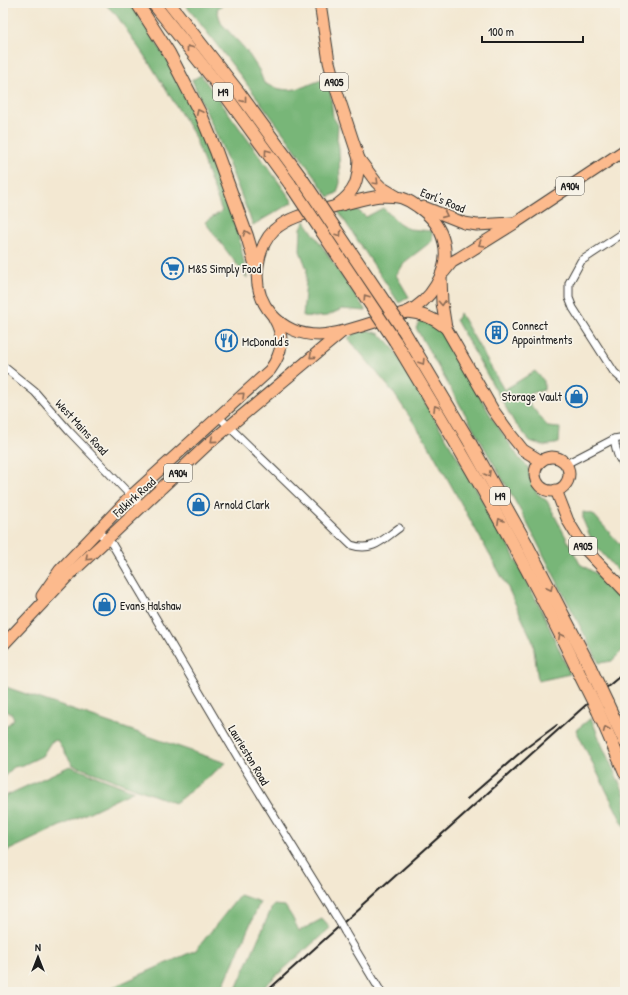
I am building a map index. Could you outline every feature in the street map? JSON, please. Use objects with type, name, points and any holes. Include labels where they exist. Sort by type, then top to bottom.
[{"type":"highway","points":[[137,3],[169,53],[202,117],[245,229],[257,270]]},
{"type":"highway","name":"M9","points":[[154,3],[218,85],[290,184],[395,341],[466,461],[520,557],[598,712],[625,773]]},
{"type":"highway","name":"M9","points":[[169,3],[240,94],[302,179],[402,328],[514,521],[548,583],[625,742]]},
{"type":"main road","name":"A905","points":[[320,3],[329,62],[337,92],[359,159],[371,177],[381,187],[405,199]]},
{"type":"main road","name":"Earl's Road","points":[[442,276],[452,262],[515,223],[625,150]]},
{"type":"main road","name":"A905","points":[[335,206],[346,198],[354,189],[358,174],[359,159]]},
{"type":"main road","points":[[380,196],[405,199],[428,214],[435,221],[445,252],[445,266],[442,276],[424,301],[415,308],[407,312],[342,331],[318,335],[306,334],[288,328],[274,318],[266,308],[261,298],[258,288],[257,270],[262,246],[273,231],[279,226],[300,215],[380,196]]},
{"type":"main road","name":"Earl's Road","points":[[405,199],[464,223],[485,225],[515,223]]},
{"type":"main road","points":[[442,276],[442,303],[446,328]]},
{"type":"main road","points":[[407,312],[414,312],[429,317],[439,322],[446,328],[492,410],[523,450],[541,461]]},
{"type":"main road","name":"Falkirk Road","points":[[22,625],[60,570],[131,496],[270,370],[276,362],[281,348],[278,325],[274,318]]},
{"type":"main road","name":"Falkirk Road","points":[[5,643],[66,578],[228,426],[342,331]]},
{"type":"main road","points":[[555,457],[566,464],[568,469],[568,480],[564,485],[556,490],[546,489],[540,486],[535,472],[541,461],[546,458],[555,457]]},
{"type":"main road","name":"A905","points":[[556,490],[568,521],[585,549],[625,591]]},
{"type":"street","points":[[625,232],[581,261],[568,283],[569,298],[573,308],[614,372],[625,382]]},
{"type":"street","name":"West Mains Road","points":[[3,366],[35,392],[69,431],[131,496],[143,506]]},
{"type":"street","points":[[219,417],[351,546],[366,548],[375,545],[399,528]]},
{"type":"street","points":[[566,464],[614,439],[625,437]]},
{"type":"street","points":[[614,439],[618,456],[621,462],[625,465]]},
{"type":"street","name":"Laurieston Road","points":[[97,531],[112,544],[238,758],[381,992]]},
{"type":"green space","points":[[104,3],[130,3],[169,62],[199,120],[233,208],[247,278],[205,222],[222,211],[193,133],[152,67],[117,16]]},
{"type":"green space","points":[[184,3],[225,3],[217,9],[221,23],[246,50],[259,70],[264,83],[272,87],[287,90],[306,86],[321,80],[330,88],[333,117],[338,125],[337,139],[339,148],[340,183],[337,193],[329,197],[258,99]]},
{"type":"green space","points":[[201,75],[293,202],[253,225],[222,147],[192,80]]},
{"type":"green space","points":[[383,208],[399,223],[409,229],[432,231],[432,241],[406,261],[396,275],[409,297],[399,303],[338,211],[356,209],[366,217]]},
{"type":"green space","points":[[305,221],[366,311],[342,309],[327,316],[303,316],[307,269],[300,251],[301,228]]},
{"type":"green space","points":[[460,313],[504,390],[535,371],[544,381],[544,390],[532,393],[529,403],[548,427],[560,428],[559,443],[544,446],[530,441],[514,422],[456,320]]},
{"type":"green space","points":[[420,321],[432,321],[442,329],[491,416],[519,458],[528,467],[530,479],[537,493],[547,501],[580,564],[600,576],[625,600],[625,648],[612,661],[599,663],[524,517],[416,328]]},
{"type":"green space","points":[[367,330],[380,334],[393,348],[502,533],[544,615],[570,674],[538,681],[533,642],[508,588],[428,444],[393,392],[348,338],[355,333]]},
{"type":"green space","points":[[583,512],[593,514],[625,550],[625,579],[593,543],[583,520]]},
{"type":"green space","points":[[3,686],[226,763],[175,803],[73,765],[57,740],[51,742],[42,756],[23,765],[14,767],[3,778],[3,729],[14,719],[12,714],[3,709]]},
{"type":"green space","points":[[591,718],[625,795],[625,828],[576,730]]},
{"type":"green space","points":[[70,766],[134,791],[3,853],[3,797]]},
{"type":"green space","points":[[240,895],[260,902],[224,984],[207,992],[102,992],[196,950]]},
{"type":"green space","points":[[273,905],[285,906],[299,931],[322,919],[330,928],[258,992],[233,992],[236,989]]},
{"type":"railway","points":[[266,992],[587,704],[625,672]]},
{"type":"railway","points":[[467,799],[522,751],[557,725]]},
{"type":"place","name":"M&S Simply Food","points":[[173,268]]},
{"type":"place","name":"Connect Appointments","points":[[497,332]]},
{"type":"place","name":"McDonald's","points":[[227,341]]},
{"type":"place","name":"Storage Vault","points":[[577,396]]},
{"type":"place","name":"Arnold Clark","points":[[199,504]]},
{"type":"place","name":"Evans Halshaw","points":[[104,605]]}]
